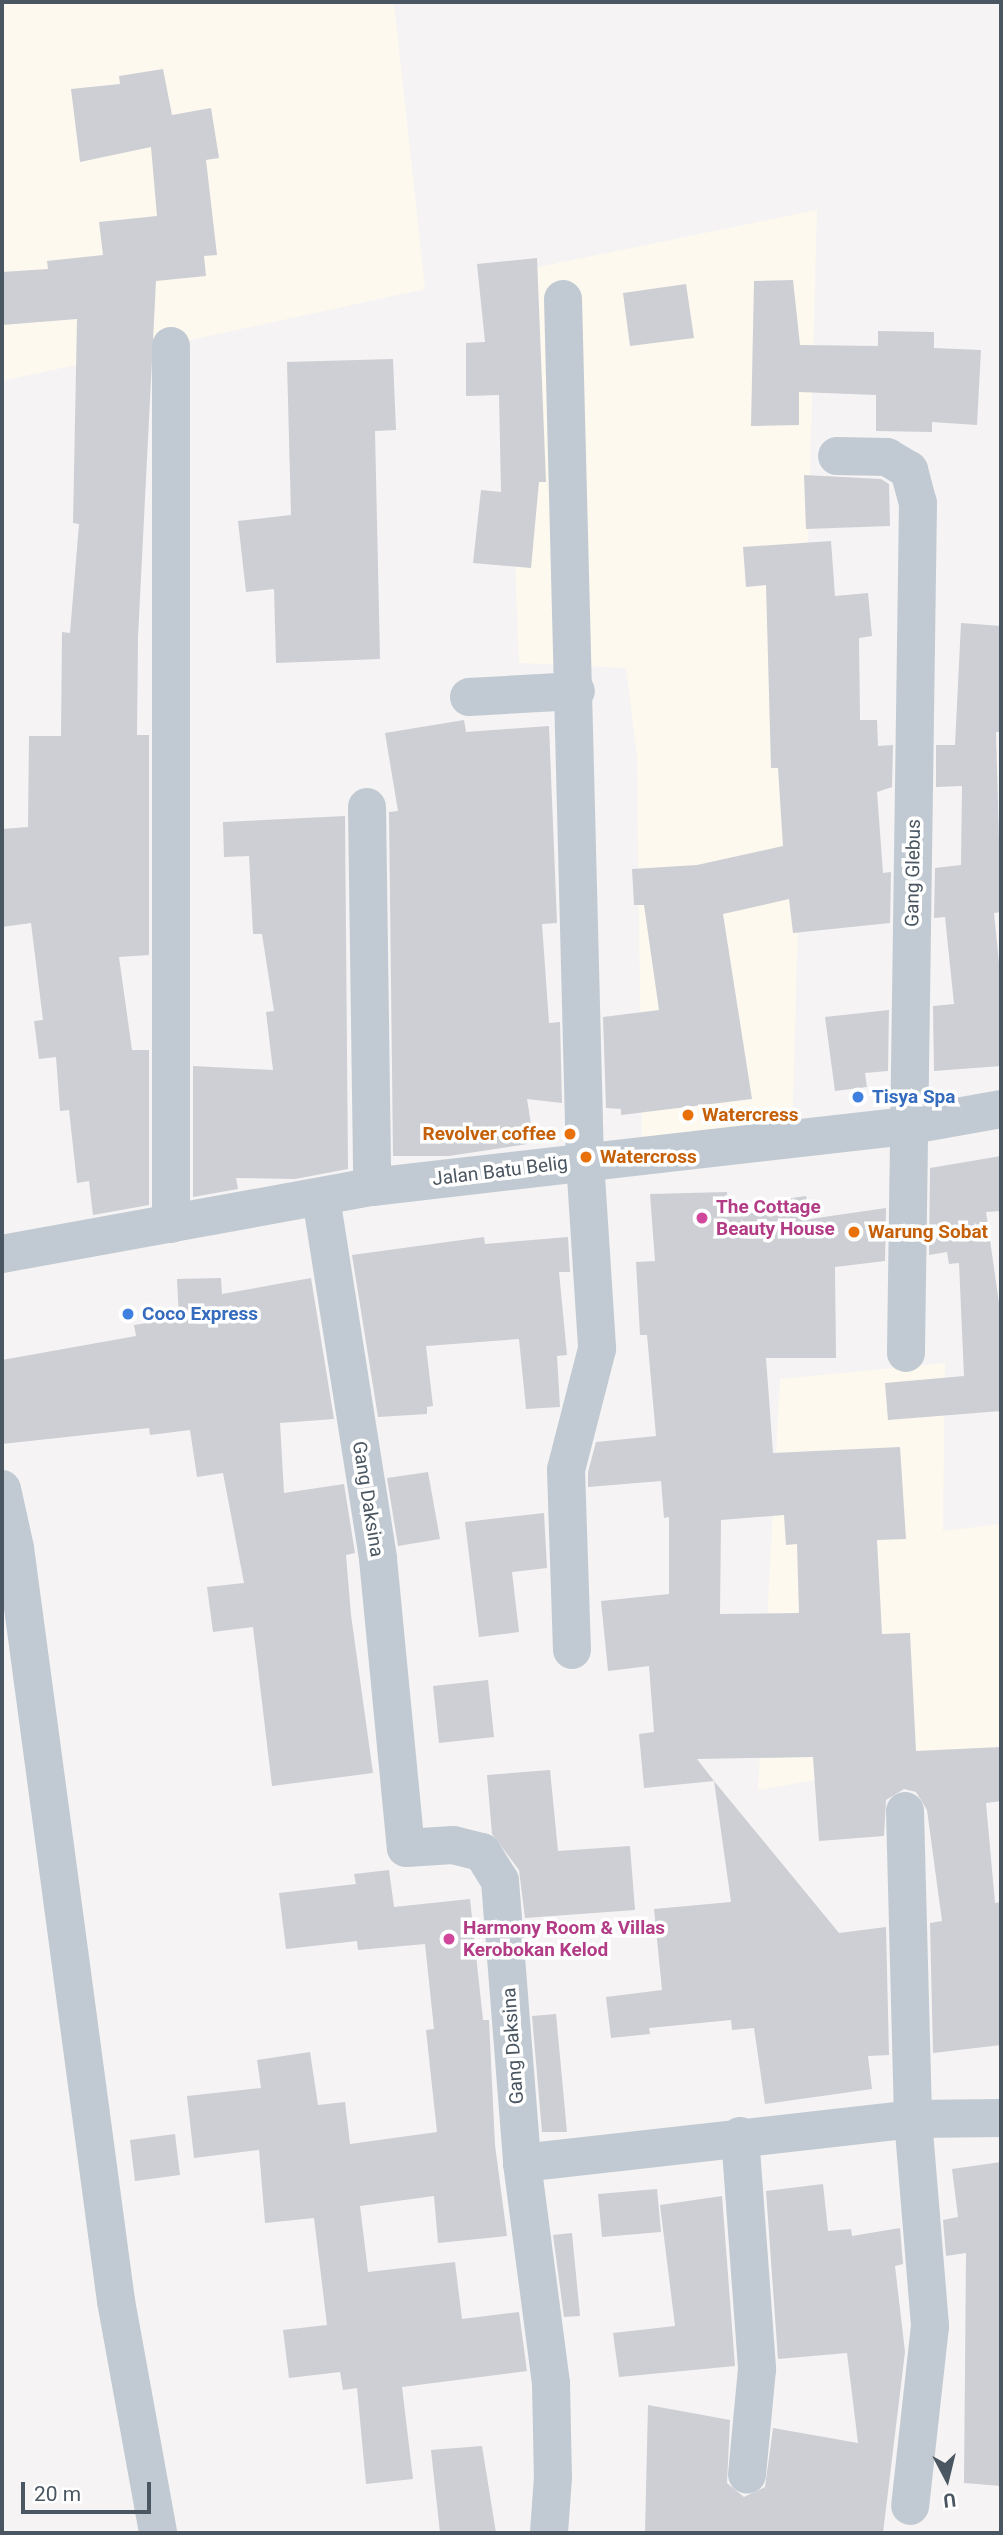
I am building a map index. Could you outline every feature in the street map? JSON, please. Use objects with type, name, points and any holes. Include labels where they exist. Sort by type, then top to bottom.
[{"type":"street","points":[[563,299],[576,691],[585,1161],[597,1349],[566,1470],[572,1650]]},
{"type":"street","points":[[171,1224],[172,346]]},
{"type":"street","name":"Gang Glebus","points":[[837,456],[887,457],[909,470],[918,503],[906,1126],[906,1353]]},
{"type":"street","points":[[469,697],[576,691]]},
{"type":"street","points":[[367,807],[372,1187]]},
{"type":"street","name":"Jalan Batu Belig","points":[[2,1254],[372,1187],[906,1126],[1001,1109]]},
{"type":"street","name":"Gang Daksina","points":[[321,1198],[378,1559],[406,1848],[453,1845],[482,1852],[500,1881],[522,2163]]},
{"type":"street","points":[[2,1489],[15,1548],[116,2301],[158,2533]]},
{"type":"street","points":[[905,1811],[913,2119],[930,2326],[910,2506]]},
{"type":"street","points":[[549,2533],[553,2477],[551,2384],[522,2163],[740,2136],[913,2119],[1001,2118]]},
{"type":"street","points":[[740,2136],[757,2369],[747,2475]]},
{"type":"shaded area","points":[[2,2],[394,2],[425,289],[2,381]]},
{"type":"shaded area","points":[[817,210],[792,1142],[642,1159],[637,756],[626,668],[519,663],[504,274]]},
{"type":"shaded area","points":[[945,1363],[943,1531],[1001,1524],[1001,1748],[758,1790],[780,1379]]},
{"type":"building","points":[[163,69],[172,115],[211,108],[219,158],[206,160],[217,255],[204,256],[206,276],[156,281],[138,637],[137,735],[149,735],[149,955],[119,957],[132,1050],[149,1050],[149,1205],[93,1215],[89,1181],[77,1183],[69,1110],[60,1111],[56,1057],[39,1059],[34,1021],[43,1020],[31,923],[2,927],[2,829],[28,827],[29,736],[61,736],[62,632],[70,633],[79,524],[73,523],[77,319],[2,325],[2,272],[48,269],[47,261],[103,255],[99,222],[157,216],[151,147],[80,162],[71,89],[120,84],[119,76]]},
{"type":"building","points":[[537,258],[546,482],[539,482],[531,568],[473,563],[481,490],[501,492],[499,395],[466,396],[466,343],[485,342],[477,264]]},
{"type":"building","points":[[793,280],[800,345],[878,346],[878,331],[934,332],[934,348],[981,350],[977,425],[932,422],[932,432],[876,431],[876,395],[799,392],[799,425],[751,426],[754,281]]},
{"type":"building","points":[[686,284],[694,338],[630,346],[623,293]]},
{"type":"building","points":[[393,359],[396,430],[375,431],[380,659],[276,663],[274,589],[246,592],[238,521],[291,515],[287,362]]},
{"type":"building","points":[[804,475],[881,479],[889,484],[890,526],[806,529]]},
{"type":"building","points":[[831,541],[835,596],[868,593],[872,636],[859,638],[860,720],[877,720],[878,746],[893,745],[892,787],[877,792],[883,873],[891,872],[890,923],[793,933],[789,899],[723,914],[752,1099],[621,1115],[621,1109],[606,1108],[603,1017],[659,1010],[644,905],[634,905],[632,869],[697,865],[783,846],[778,768],[771,768],[766,585],[746,587],[743,547]]},
{"type":"building","points":[[961,623],[1001,626],[1001,732],[996,732],[1001,912],[994,913],[1001,983],[1001,1066],[934,1071],[933,1006],[954,1004],[945,917],[934,918],[935,868],[961,865],[962,786],[936,787],[936,745],[955,745]]},
{"type":"building","points":[[464,720],[466,732],[549,726],[557,923],[542,924],[549,1023],[560,1022],[562,1103],[527,1099],[534,1143],[449,1156],[393,1156],[389,812],[398,811],[385,733]]},
{"type":"building","points":[[345,816],[348,1169],[295,1179],[236,1178],[238,1189],[193,1197],[193,1066],[273,1070],[266,1012],[274,1011],[262,934],[253,934],[249,856],[224,857],[223,822]]},
{"type":"building","points":[[889,1010],[888,1071],[865,1073],[867,1087],[835,1091],[825,1017]]},
{"type":"building","points":[[1001,1156],[1001,1211],[986,1212],[1001,1317],[1001,1411],[888,1420],[885,1383],[964,1376],[959,1263],[949,1264],[947,1252],[929,1255],[930,1168]]},
{"type":"building","points":[[727,1192],[728,1207],[806,1196],[810,1219],[886,1208],[885,1261],[835,1267],[836,1358],[766,1358],[773,1453],[900,1447],[906,1539],[877,1540],[882,1634],[910,1633],[916,1751],[1001,1747],[1001,1801],[986,1803],[995,1903],[1001,1902],[1001,2045],[933,2053],[930,1923],[942,1921],[927,1810],[916,1792],[904,1789],[886,1800],[884,1836],[819,1841],[813,1757],[697,1759],[714,1781],[644,1788],[639,1734],[654,1732],[649,1666],[608,1671],[601,1601],[669,1594],[669,1517],[664,1518],[661,1481],[588,1487],[588,1472],[596,1442],[656,1436],[647,1335],[640,1335],[636,1262],[655,1261],[650,1194]],"holes":[[[784,1515],[786,1545],[797,1544],[799,1613],[720,1614],[721,1520]]]},
{"type":"building","points":[[484,1237],[485,1244],[568,1237],[570,1272],[559,1272],[567,1355],[557,1356],[560,1407],[526,1409],[519,1339],[426,1346],[433,1406],[427,1407],[427,1414],[378,1417],[352,1255]]},
{"type":"building","points":[[221,1278],[222,1294],[311,1278],[334,1419],[280,1423],[284,1493],[344,1484],[355,1553],[346,1555],[351,1615],[373,1773],[272,1786],[253,1627],[213,1632],[207,1587],[244,1583],[223,1473],[197,1477],[190,1430],[150,1435],[149,1428],[2,1444],[2,1360],[136,1336],[134,1325],[179,1318],[177,1279]]},
{"type":"building","points":[[428,1472],[440,1539],[398,1546],[387,1478]]},
{"type":"building","points":[[544,1513],[547,1568],[512,1572],[519,1632],[479,1637],[465,1522]]},
{"type":"building","points":[[488,1680],[494,1737],[439,1743],[433,1686]]},
{"type":"building","points":[[550,1770],[558,1851],[630,1846],[635,1910],[525,1918],[519,1870],[492,1834],[487,1775]]},
{"type":"building","points":[[714,1781],[839,1933],[886,1927],[889,2055],[868,2056],[872,2089],[765,2104],[754,2028],[732,2030],[731,2020],[649,2028],[650,2034],[611,2038],[606,1997],[662,1990],[654,1909],[731,1902]]},
{"type":"building","points":[[389,1870],[394,1907],[470,1899],[483,2020],[489,2020],[495,2145],[507,2236],[438,2243],[434,2196],[360,2206],[368,2272],[455,2262],[462,2319],[519,2312],[527,2371],[402,2387],[413,2479],[366,2484],[357,2388],[343,2390],[340,2372],[289,2378],[283,2330],[327,2325],[314,2218],[265,2223],[259,2150],[194,2158],[187,2096],[261,2088],[257,2060],[310,2052],[318,2105],[345,2102],[350,2144],[437,2132],[426,2030],[434,2029],[425,1944],[358,1950],[357,1941],[286,1949],[279,1893],[356,1884],[354,1874]]},
{"type":"building","points":[[556,2014],[567,2132],[542,2132],[532,2016]]},
{"type":"building","points":[[175,2134],[180,2175],[135,2181],[130,2140]]},
{"type":"building","points":[[1001,2162],[1001,2486],[964,2483],[966,2253],[946,2256],[943,2220],[958,2217],[952,2169]]},
{"type":"building","points":[[823,2184],[828,2231],[851,2229],[852,2236],[900,2228],[903,2264],[895,2266],[905,2352],[883,2533],[645,2533],[648,2405],[730,2420],[727,2483],[744,2497],[765,2487],[773,2428],[858,2443],[847,2353],[778,2359],[766,2191]]},
{"type":"building","points":[[657,2189],[661,2232],[602,2237],[598,2194]]},
{"type":"building","points":[[722,2196],[735,2366],[619,2377],[613,2333],[675,2326],[660,2205]]},
{"type":"building","points":[[572,2233],[580,2316],[564,2317],[553,2235]]},
{"type":"building","points":[[482,2446],[496,2533],[440,2533],[431,2450]]},
{"type":"place","name":"Tisya Spa","points":[[858,1097]]},
{"type":"place","name":"Watercress","points":[[688,1115]]},
{"type":"place","name":"Revolver coffee","points":[[570,1134]]},
{"type":"place","name":"Watercross","points":[[586,1157]]},
{"type":"place","name":"The Cottage Beauty House","points":[[702,1218]]},
{"type":"place","name":"Warung Sobat","points":[[854,1232]]},
{"type":"place","name":"Coco Express","points":[[128,1314]]},
{"type":"place","name":"Harmony Room & Villas Kerobokan Kelod","points":[[449,1939]]}]
